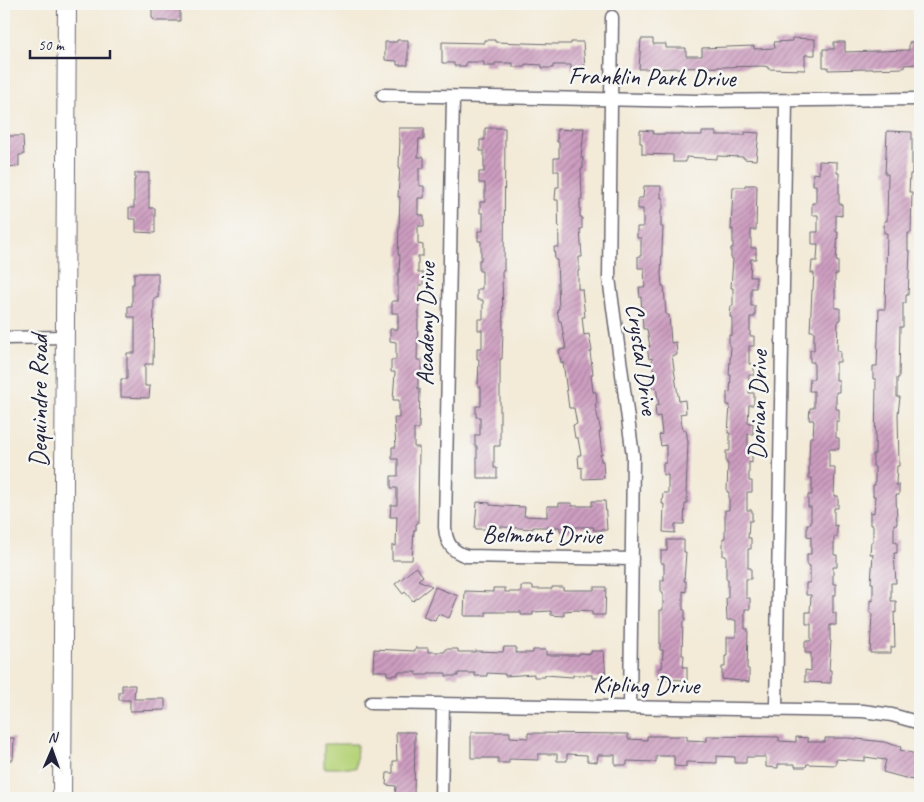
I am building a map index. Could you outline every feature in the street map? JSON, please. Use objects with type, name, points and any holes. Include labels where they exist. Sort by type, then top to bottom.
[{"type":"main road","name":"Dequindre Road","points":[[62,798],[68,4]]},
{"type":"street","name":"Crystal Drive","points":[[612,17],[609,278],[633,456],[630,707]]},
{"type":"street","name":"Franklin Park Drive","points":[[383,95],[786,101],[920,99]]},
{"type":"street","name":"Academy Drive","points":[[453,97],[446,527],[447,542],[453,550]]},
{"type":"street","name":"Dorian Drive","points":[[776,709],[786,101]]},
{"type":"street","points":[[4,338],[65,337]]},
{"type":"street","name":"Belmont Drive","points":[[453,550],[467,556],[632,559]]},
{"type":"street","name":"Kipling Drive","points":[[371,703],[863,711],[892,715],[920,723]]},
{"type":"street","points":[[441,798],[443,704]]},
{"type":"green space","points":[[324,744],[357,744],[356,768],[324,768]]},
{"type":"building","points":[[152,4],[180,4],[180,21],[156,21],[152,18]]},
{"type":"building","points":[[792,38],[815,39],[815,55],[805,55],[805,70],[768,69],[768,67],[763,66],[639,69],[641,39],[653,39],[653,44],[666,44],[666,48],[686,48],[686,56],[702,56],[702,48],[754,46],[754,49],[775,48],[774,42],[792,41]]},
{"type":"building","points":[[397,40],[408,40],[408,65],[397,65],[397,61],[385,60],[385,42],[397,42]]},
{"type":"building","points":[[484,40],[553,44],[583,42],[585,69],[571,69],[571,65],[553,65],[553,68],[542,68],[542,65],[525,64],[525,67],[513,67],[513,63],[495,63],[495,66],[484,66],[484,62],[466,62],[466,66],[454,66],[454,63],[442,63],[442,42],[484,43]]},
{"type":"building","points":[[834,42],[845,42],[845,52],[909,50],[909,42],[920,42],[920,64],[904,65],[904,68],[828,70],[828,67],[823,67],[823,49],[834,49]]},
{"type":"building","points":[[399,128],[424,128],[424,139],[419,139],[418,157],[424,157],[424,168],[419,168],[419,186],[424,186],[424,198],[418,198],[418,215],[424,215],[424,226],[418,226],[418,244],[423,245],[423,256],[418,256],[418,273],[423,273],[423,285],[419,285],[418,319],[417,360],[421,360],[421,373],[418,374],[418,389],[420,389],[419,429],[414,429],[414,447],[419,447],[418,523],[416,524],[416,530],[414,530],[412,560],[392,560],[392,545],[396,546],[397,517],[390,517],[391,505],[397,505],[397,488],[391,488],[391,476],[398,476],[398,459],[392,459],[392,447],[396,447],[394,418],[399,418],[399,400],[393,400],[395,372],[391,372],[391,360],[396,360],[396,342],[390,341],[390,329],[398,329],[398,313],[392,313],[392,301],[398,301],[400,255],[398,255],[400,197],[398,197],[400,167]]},
{"type":"building","points":[[485,128],[505,128],[500,446],[494,446],[494,468],[497,468],[497,478],[477,478],[477,446],[475,446],[475,435],[480,435],[480,417],[476,417],[476,406],[481,406],[481,387],[478,387],[479,359],[477,359],[477,348],[482,348],[482,330],[478,330],[478,319],[483,319],[483,300],[477,300],[477,289],[482,289],[482,271],[479,271],[481,241],[478,241],[478,231],[483,231],[483,213],[480,213],[480,202],[485,202],[485,183],[479,183],[479,172],[484,172],[484,151],[480,151],[480,140],[485,140]]},
{"type":"building","points":[[571,128],[584,128],[581,158],[583,158],[583,169],[581,169],[582,199],[580,199],[582,257],[579,257],[578,289],[582,289],[585,317],[582,317],[584,335],[589,334],[592,351],[590,352],[593,374],[591,375],[593,392],[596,392],[597,403],[595,404],[601,432],[599,432],[602,454],[600,454],[601,461],[603,461],[604,478],[582,479],[582,467],[579,468],[578,455],[581,455],[573,425],[577,424],[574,408],[569,408],[563,362],[561,363],[559,350],[566,349],[557,309],[559,309],[557,260],[555,260],[554,247],[559,247],[558,200],[555,200],[556,187],[559,187],[559,171],[554,171],[554,158],[559,158],[557,129],[571,130]]},
{"type":"building","points":[[640,130],[653,131],[653,134],[684,135],[702,135],[702,132],[716,132],[716,135],[745,135],[745,132],[759,133],[756,160],[744,159],[744,157],[717,156],[717,159],[686,157],[686,162],[673,162],[673,155],[642,154]]},
{"type":"building","points":[[887,131],[912,132],[912,174],[910,174],[909,192],[912,192],[911,233],[908,233],[908,251],[910,251],[908,295],[906,295],[906,303],[903,303],[903,327],[900,327],[899,378],[897,378],[897,397],[900,397],[898,414],[899,466],[897,466],[896,485],[899,485],[899,495],[896,495],[897,524],[894,524],[894,542],[897,542],[897,553],[894,553],[896,583],[891,583],[891,601],[896,601],[896,613],[894,612],[895,647],[891,647],[891,653],[870,653],[872,613],[870,613],[870,600],[873,601],[873,583],[871,583],[873,554],[870,554],[871,542],[873,542],[873,525],[870,525],[870,512],[874,513],[875,496],[873,496],[875,467],[873,466],[873,454],[875,454],[876,379],[873,379],[873,366],[877,366],[879,309],[885,309],[887,233],[884,233],[884,221],[887,221],[888,174],[885,174]]},
{"type":"building","points":[[7,136],[23,136],[24,155],[19,155],[19,166],[8,167]]},
{"type":"building","points":[[819,161],[837,162],[839,204],[842,204],[842,216],[836,215],[836,232],[838,232],[836,261],[838,261],[838,274],[835,274],[835,308],[840,308],[837,351],[840,351],[840,362],[836,362],[836,380],[839,380],[839,392],[836,392],[836,409],[839,409],[839,421],[836,421],[836,438],[839,438],[839,449],[829,449],[829,467],[835,467],[834,496],[838,496],[838,508],[834,508],[834,526],[837,525],[837,537],[834,537],[834,555],[837,555],[837,567],[833,567],[833,584],[836,584],[836,595],[833,595],[833,613],[836,613],[836,625],[830,625],[829,670],[831,670],[831,683],[805,682],[805,670],[811,671],[811,653],[805,653],[805,641],[811,641],[811,624],[806,624],[806,612],[810,612],[811,595],[806,595],[806,583],[810,583],[810,566],[807,566],[807,554],[811,554],[811,537],[807,536],[807,524],[811,524],[811,507],[808,507],[808,495],[812,495],[812,478],[809,478],[809,460],[810,437],[813,437],[814,420],[809,420],[810,408],[814,408],[814,391],[809,391],[810,379],[814,379],[814,362],[810,362],[810,350],[814,350],[814,331],[810,331],[814,273],[811,273],[812,261],[817,261],[818,244],[812,244],[812,232],[818,232],[818,215],[812,215],[812,203],[816,203],[816,185],[813,185],[813,173],[819,174]]},
{"type":"building","points":[[135,173],[149,173],[149,208],[155,208],[155,233],[136,232],[136,219],[129,219],[129,208],[134,208]]},
{"type":"building","points":[[745,185],[757,185],[756,230],[751,230],[751,248],[756,248],[756,259],[751,259],[750,277],[756,277],[756,288],[751,288],[751,306],[755,306],[755,317],[750,317],[750,336],[754,336],[754,346],[749,346],[749,364],[754,364],[754,375],[749,375],[749,393],[754,393],[754,405],[749,405],[748,423],[753,423],[753,434],[748,434],[748,451],[752,451],[752,463],[749,462],[749,481],[752,481],[752,492],[747,492],[747,510],[752,510],[752,521],[749,521],[748,538],[751,538],[751,549],[748,549],[748,568],[751,568],[751,579],[746,579],[746,598],[750,598],[750,609],[745,609],[745,629],[748,629],[747,669],[749,669],[749,682],[722,679],[722,667],[725,667],[725,656],[727,656],[727,637],[736,637],[736,620],[727,620],[726,598],[728,598],[728,579],[726,579],[726,556],[723,556],[723,538],[725,538],[725,510],[729,510],[726,451],[730,451],[730,433],[728,433],[730,405],[727,405],[727,392],[730,393],[731,375],[729,375],[731,346],[729,346],[729,335],[732,335],[732,317],[730,317],[731,306],[733,306],[733,288],[731,288],[733,259],[731,258],[731,248],[733,248],[733,229],[731,230],[733,187],[745,187]]},
{"type":"building","points":[[644,186],[661,186],[661,198],[663,198],[663,209],[661,209],[661,227],[663,227],[662,286],[664,286],[666,315],[669,315],[671,343],[676,342],[677,355],[672,355],[679,401],[685,400],[686,413],[680,414],[683,430],[686,430],[688,442],[687,504],[685,504],[684,524],[675,524],[675,533],[663,532],[663,493],[668,493],[668,475],[663,475],[663,463],[666,463],[666,445],[661,446],[659,435],[662,434],[660,416],[656,417],[655,406],[659,405],[656,387],[652,388],[651,376],[654,376],[652,358],[649,359],[647,347],[650,347],[647,329],[643,329],[639,287],[645,287],[644,268],[638,268],[638,256],[641,256],[641,238],[637,238],[637,227],[643,227],[643,209],[638,209],[638,198],[643,198]]},
{"type":"building","points":[[134,273],[158,273],[158,298],[154,298],[153,364],[145,364],[145,386],[150,386],[149,398],[121,397],[121,379],[127,379],[127,353],[135,353],[135,317],[128,317],[128,306],[132,306]]},
{"type":"building","points":[[592,501],[605,501],[607,530],[593,530],[594,527],[572,527],[572,531],[560,531],[560,527],[533,527],[533,529],[488,526],[488,529],[475,529],[477,502],[490,503],[490,505],[525,507],[524,516],[547,517],[547,506],[559,506],[559,503],[572,503],[572,506],[592,506]]},
{"type":"building","points":[[667,540],[684,540],[684,552],[686,552],[684,581],[686,581],[686,592],[683,591],[685,621],[683,621],[682,655],[684,655],[683,667],[687,667],[687,680],[659,679],[659,668],[662,668],[663,650],[660,650],[660,610],[663,610],[661,580],[664,580],[664,563],[661,563],[661,551],[667,551]]},
{"type":"building","points":[[416,567],[423,576],[418,580],[432,586],[413,601],[405,592],[403,594],[395,584]]},
{"type":"building","points":[[521,586],[533,586],[533,589],[563,587],[563,590],[594,590],[594,587],[606,587],[605,615],[592,615],[592,611],[576,610],[564,611],[564,616],[551,615],[551,611],[533,612],[533,615],[521,615],[521,612],[486,612],[486,616],[464,616],[465,591],[493,592],[493,588],[505,588],[505,592],[521,592]]},
{"type":"building","points":[[435,587],[458,596],[449,618],[438,614],[435,621],[423,617]]},
{"type":"building","points":[[504,647],[516,647],[516,653],[533,653],[533,650],[546,650],[546,655],[579,655],[579,653],[591,654],[591,651],[604,651],[606,678],[592,678],[592,675],[573,675],[573,677],[545,675],[545,677],[534,677],[534,674],[505,676],[505,674],[487,673],[487,676],[475,676],[475,673],[458,673],[458,676],[446,676],[446,673],[416,675],[416,672],[398,672],[398,675],[387,675],[387,671],[373,671],[374,649],[415,651],[415,648],[428,648],[428,652],[445,652],[445,649],[458,649],[458,652],[503,652]]},
{"type":"building","points":[[122,685],[135,685],[134,699],[165,699],[165,710],[130,711],[130,700],[119,700],[119,692],[122,692]]},
{"type":"building","points":[[396,732],[415,732],[414,798],[395,798],[396,786],[386,785],[387,773],[393,773],[393,761],[397,761]]},
{"type":"building","points":[[471,732],[510,732],[510,737],[528,738],[528,733],[628,734],[628,739],[647,740],[647,736],[687,736],[687,740],[707,741],[707,736],[779,737],[779,741],[796,742],[796,737],[808,738],[808,742],[825,742],[825,738],[848,738],[884,742],[901,747],[900,750],[920,755],[920,782],[883,772],[886,760],[865,757],[865,761],[836,759],[836,765],[807,764],[806,767],[795,767],[795,764],[778,764],[778,768],[766,767],[766,757],[746,757],[746,763],[735,763],[735,757],[717,756],[717,763],[686,762],[686,767],[674,766],[674,756],[656,756],[656,762],[627,761],[627,765],[615,765],[615,755],[598,755],[597,762],[587,761],[587,755],[567,754],[567,761],[557,761],[557,754],[538,754],[538,760],[509,759],[509,763],[498,763],[498,758],[471,758]]},
{"type":"building","points":[[4,738],[14,738],[13,760],[4,760]]}]
